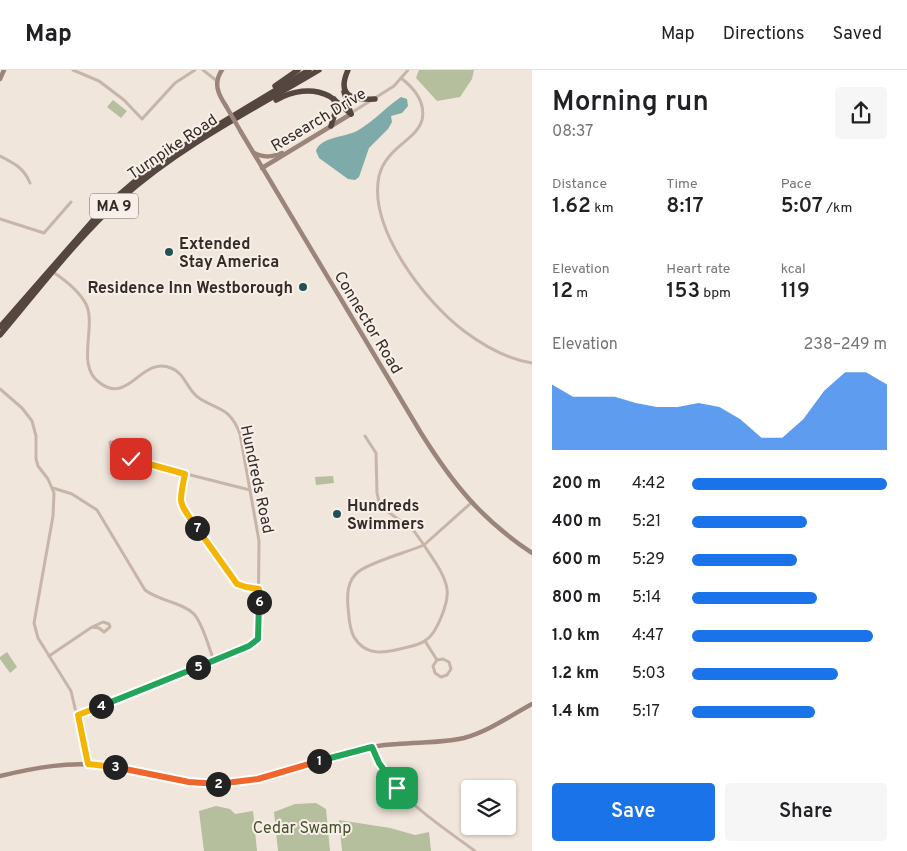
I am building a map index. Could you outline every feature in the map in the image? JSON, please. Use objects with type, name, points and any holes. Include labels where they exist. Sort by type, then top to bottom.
[{"type":"highway","points":[[261,98],[267,91],[298,70]]},
{"type":"highway","name":"Turnpike Road","points":[[0,327],[96,217],[148,170],[193,140],[309,70]]},
{"type":"highway","name":"Turnpike Road","points":[[0,335],[95,225],[141,182],[183,152],[319,70]]},
{"type":"highway","points":[[348,70],[344,86],[351,114]]},
{"type":"highway","points":[[344,86],[348,94],[353,98],[358,100],[375,99]]},
{"type":"highway","points":[[255,108],[265,106],[285,96],[304,91],[318,92],[334,99],[351,114]]},
{"type":"highway","points":[[331,126],[336,110],[334,99]]},
{"type":"street","points":[[0,79],[4,70]]},
{"type":"street","points":[[73,70],[99,81],[124,100],[142,118],[175,83],[195,70]]},
{"type":"street","points":[[203,70],[218,81],[222,70]]},
{"type":"street","name":"Research Drive","points":[[262,168],[375,99],[394,86],[408,70]]},
{"type":"street","points":[[401,78],[418,95],[423,115],[420,127],[392,153],[382,166],[378,183],[379,201],[388,237],[414,278],[437,307],[453,322],[508,357],[532,363]]},
{"type":"street","name":"Connector Road","points":[[218,81],[218,92],[241,132],[450,479],[471,503],[505,534],[532,552]]},
{"type":"street","points":[[253,152],[265,157],[272,157],[293,149]]},
{"type":"street","points":[[0,156],[17,164],[30,183]]},
{"type":"street","points":[[0,219],[44,233],[71,202]]},
{"type":"street","name":"Hundreds Road","points":[[54,272],[80,296],[88,310],[88,364],[94,378],[107,387],[122,388],[129,385],[146,369],[154,366],[169,367],[182,375],[195,395],[222,409],[233,420],[240,434],[259,541],[258,639],[249,646],[78,715]]},
{"type":"street","points":[[0,389],[22,408],[32,420],[36,436],[36,459],[38,466],[52,488],[55,500],[54,516],[34,623],[38,638],[68,684],[78,715],[88,764]]},
{"type":"street","points":[[365,436],[376,453],[376,493],[379,502],[387,511],[414,531],[424,546],[444,581],[447,594],[435,630],[425,641],[386,653],[370,651],[358,642],[351,630],[347,595],[353,576],[358,572],[424,546],[471,503]]},
{"type":"street","points":[[125,455],[117,442],[110,442],[111,448],[135,461],[250,490]]},
{"type":"street","points":[[185,474],[180,498],[183,508],[234,580],[240,586],[259,589]]},
{"type":"street","points":[[52,488],[72,494],[94,507],[145,590],[188,610],[196,616],[214,660]]},
{"type":"street","points":[[49,656],[92,627],[103,622],[109,624],[110,627],[104,632],[99,628],[92,627]]},
{"type":"street","points":[[425,641],[437,660]]},
{"type":"street","points":[[444,659],[449,662],[451,669],[448,676],[441,677],[435,673],[433,666],[437,660],[444,659]]},
{"type":"street","points":[[0,776],[50,766],[88,764],[189,782],[220,784],[258,779],[340,754],[372,747],[464,738],[492,726],[532,704]]},
{"type":"street","points":[[372,747],[379,763],[408,800],[433,821],[475,851]]},
{"type":"green space","points":[[419,70],[474,70],[472,79],[460,97],[437,101],[416,78]]},
{"type":"green space","points":[[113,100],[127,111],[121,118],[107,107]]},
{"type":"green space","points":[[333,476],[334,483],[316,485],[315,477]]},
{"type":"green space","points":[[7,652],[17,667],[10,673],[0,659]]},
{"type":"green space","name":"Cedar Swamp","points":[[316,803],[326,809],[330,851],[278,851],[274,812],[295,804]]},
{"type":"green space","points":[[216,806],[230,809],[235,814],[253,811],[257,851],[204,851],[199,811]]},
{"type":"green space","name":"Cedar Swamp","points":[[339,820],[390,828],[415,835],[429,832],[431,851],[342,851]]},
{"type":"water","points":[[401,97],[407,99],[408,106],[402,113],[391,116],[392,122],[388,129],[369,148],[359,177],[355,180],[348,179],[319,158],[316,151],[318,146],[328,140],[357,131]]},
{"type":"place","name":"Extended Stay America","points":[[169,252]]},
{"type":"place","name":"Residence Inn Westborough","points":[[303,287]]},
{"type":"place","name":"Hundreds Swimmers","points":[[337,514]]},
{"type":"route","points":[[131,459],[185,474],[180,498],[183,508],[237,584],[259,589],[258,639],[249,646],[78,715],[88,764],[189,782],[220,784],[258,779],[340,754],[372,747],[376,759],[397,788]]}]
